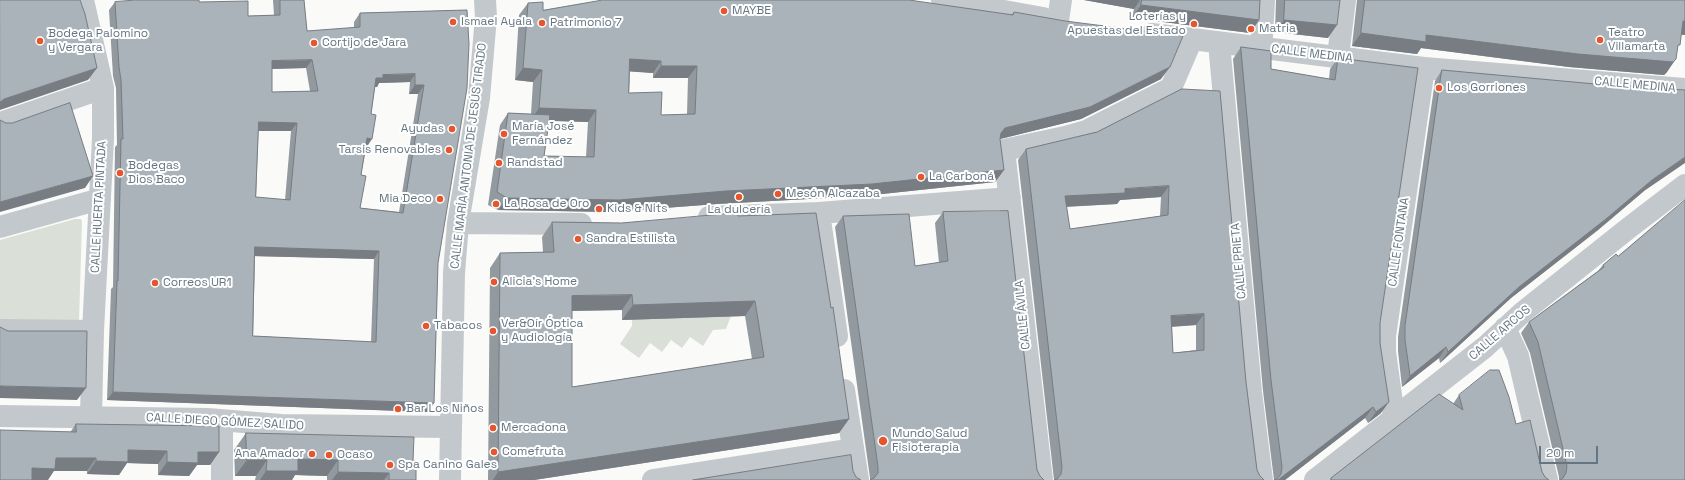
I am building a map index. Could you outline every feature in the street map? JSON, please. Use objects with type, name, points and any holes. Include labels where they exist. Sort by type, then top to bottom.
[{"type":"street","name":"CALLE HUERTA PINTADA","points":[[83,0],[103,88],[100,199],[93,331],[92,417]]},
{"type":"street","name":"CALLE MARÍA ANTONIA DE JESÚS TIRADO","points":[[450,480],[454,273],[458,223],[478,98],[486,17],[485,0]]},
{"type":"street","points":[[942,0],[1066,22],[1061,0]]},
{"type":"street","points":[[1262,36],[1264,0]]},
{"type":"street","points":[[1338,56],[1345,0]]},
{"type":"street","name":"CALLE MEDINA","points":[[1129,31],[1219,43],[1338,56],[1424,68],[1685,89]]},
{"type":"street","name":"CALLE ÁVILA","points":[[1042,480],[1004,150],[1086,131],[1171,88],[1192,39]]},
{"type":"street","name":"CALLE PRIETA","points":[[1219,43],[1251,392],[1262,480]]},
{"type":"street","name":"CALLE FONTANA","points":[[1394,417],[1385,352],[1385,336],[1424,68]]},
{"type":"street","points":[[0,123],[103,88]]},
{"type":"street","name":"CALLE ARCOS","points":[[1315,480],[1485,347],[1524,312],[1624,231],[1685,185]]},
{"type":"street","points":[[688,218],[819,213],[1010,198]]},
{"type":"street","points":[[0,227],[100,199]]},
{"type":"street","points":[[819,213],[858,480]]},
{"type":"street","points":[[458,223],[604,225]]},
{"type":"street","points":[[1505,328],[1518,356],[1547,480]]},
{"type":"street","points":[[0,330],[93,331]]},
{"type":"street","name":"CALLE DIEGO GÓMEZ SALIDO","points":[[0,416],[222,421],[281,425],[450,428]]},
{"type":"street","points":[[222,421],[222,480]]},
{"type":"street","points":[[653,480],[853,449]]},
{"type":"shaded area","points":[[75,219],[81,219],[82,222],[79,321],[0,322],[0,240]]},
{"type":"shaded area","points":[[731,316],[726,329],[713,330],[703,346],[690,337],[682,348],[671,340],[662,352],[650,343],[639,358],[620,344],[632,326],[632,319]]},
{"type":"building","name":"Bodega Palomino y Vergara","points":[[0,0],[80,0],[85,14],[97,68],[4,99],[0,102]]},
{"type":"building","points":[[136,0],[199,0],[199,2],[248,1],[248,16],[280,15],[280,0],[304,0],[307,31],[360,27],[360,13],[467,10],[469,44],[467,88],[438,263],[434,403],[113,392],[118,281],[121,139],[123,139],[121,80],[115,2]],"holes":[[[312,60],[318,91],[272,92],[272,61]],[[415,74],[415,85],[424,85],[403,213],[360,208],[366,176],[361,175],[367,138],[372,139],[376,115],[371,114],[376,78],[383,78],[383,75]],[[259,122],[297,123],[290,200],[256,197]],[[255,247],[379,251],[376,342],[253,336]]]},
{"type":"building","points":[[603,0],[909,0],[1013,15],[1014,12],[1065,21],[1183,36],[1170,67],[1090,107],[1005,128],[1001,133],[1000,139],[1004,170],[872,184],[726,191],[619,200],[507,198],[497,192],[508,113],[550,115],[544,156],[594,157],[596,110],[539,108],[542,70],[523,68],[528,3],[543,2],[543,10]],"holes":[[[630,59],[661,61],[661,66],[697,66],[695,114],[661,115],[662,92],[629,93]]]},
{"type":"building","points":[[1142,0],[1260,0],[1259,20],[1141,5]]},
{"type":"building","points":[[1285,0],[1340,0],[1337,25],[1284,20]]},
{"type":"building","points":[[1365,0],[1685,0],[1685,21],[1683,21],[1680,45],[1678,45],[1676,59],[1673,62],[1578,54],[1426,35],[1426,42],[1361,33]]},
{"type":"building","points":[[1241,47],[1271,51],[1271,69],[1335,80],[1338,58],[1418,68],[1380,323],[1380,343],[1389,402],[1376,412],[1373,407],[1278,480],[1274,480],[1281,474],[1282,467],[1271,380]]},
{"type":"building","points":[[1442,70],[1595,84],[1685,90],[1685,157],[1652,180],[1606,219],[1519,287],[1448,352],[1446,347],[1410,376],[1405,340],[1405,326]]},
{"type":"building","points":[[1182,89],[1220,91],[1246,382],[1257,470],[1264,480],[1054,480],[1061,474],[1062,467],[1026,149],[1097,132]],"holes":[[[1169,186],[1168,215],[1070,229],[1065,196],[1125,193],[1125,189]],[[1204,314],[1204,350],[1173,353],[1171,316]]]},
{"type":"building","points":[[70,103],[93,176],[0,202],[0,120],[6,123],[12,123]]},
{"type":"building","points":[[1685,200],[1685,480],[1560,480],[1566,473],[1567,466],[1538,342],[1529,322],[1604,267],[1603,265],[1616,254],[1618,256]]},
{"type":"building","points":[[1008,211],[1037,470],[1044,480],[870,480],[878,473],[878,467],[843,216],[909,214],[915,266],[948,261],[943,212]]},
{"type":"building","points":[[738,213],[738,216],[816,213],[831,308],[833,307],[849,419],[498,472],[500,253],[554,252],[552,222],[621,223]],"holes":[[[632,295],[633,305],[755,301],[764,357],[572,387],[572,296]]]},
{"type":"building","points":[[0,327],[8,331],[87,331],[86,388],[0,386]]},
{"type":"building","points":[[1490,370],[1499,370],[1509,397],[1516,424],[1530,420],[1542,472],[1549,480],[1331,480],[1331,478],[1439,394],[1463,410],[1459,395]]},
{"type":"building","points":[[76,424],[219,426],[219,452],[198,452],[198,463],[167,462],[167,451],[128,450],[128,462],[96,461],[96,458],[56,458],[55,469],[32,468],[32,480],[0,480],[0,430],[76,432]]},
{"type":"building","points":[[246,433],[414,437],[413,461],[416,461],[416,480],[389,480],[389,473],[338,472],[338,460],[298,459],[298,471],[266,471],[267,460],[247,460]]},
{"type":"building","points":[[851,455],[853,471],[856,477],[861,480],[693,480]]},
{"type":"place","name":"MAYBE","points":[[724,11]]},
{"type":"place","name":"Ismael Ayala","points":[[453,22]]},
{"type":"place","name":"Patrimonio 7","points":[[542,23]]},
{"type":"place","name":"Loterías y Apuestas del Estado","points":[[1194,24]]},
{"type":"place","name":"Matria","points":[[1251,29]]},
{"type":"place","name":"Teatro Villamarta","points":[[1600,40]]},
{"type":"place","name":"Bodega Palomino y Vergara","points":[[40,41]]},
{"type":"place","name":"Cortijo de Jara","points":[[314,43]]},
{"type":"place","name":"Los Gorriones","points":[[1439,88]]},
{"type":"place","name":"Ayudas","points":[[452,129]]},
{"type":"place","name":"María José Fernández","points":[[504,134]]},
{"type":"place","name":"Tarsis Renovables","points":[[449,150]]},
{"type":"place","name":"Randstad","points":[[499,163]]},
{"type":"place","name":"Bodegas Dios Baco","points":[[120,173]]},
{"type":"place","name":"La Carboná","points":[[921,177]]},
{"type":"place","name":"Mesón Alcazaba","points":[[778,194]]},
{"type":"place","name":"La dulcería","points":[[739,197]]},
{"type":"place","name":"Mia Deco","points":[[440,199]]},
{"type":"place","name":"La Rosa de Oro","points":[[496,204]]},
{"type":"place","name":"Kids & Nits","points":[[599,209]]},
{"type":"place","name":"Sandra Estilista","points":[[578,239]]},
{"type":"place","name":"Alicia's Home","points":[[494,282]]},
{"type":"place","name":"Correos UR1","points":[[155,283]]},
{"type":"place","name":"Tabacos","points":[[426,326]]},
{"type":"place","name":"Ver&Oír Óptica y Audiología","points":[[493,331]]},
{"type":"place","name":"Bar Los Niños","points":[[398,409]]},
{"type":"place","name":"Mercadona","points":[[493,428]]},
{"type":"place","name":"Mundo Salud Fisioterapia","points":[[883,441]]},
{"type":"place","name":"Comefruta","points":[[494,452]]},
{"type":"place","name":"Ana Amador","points":[[312,454]]},
{"type":"place","name":"Ocaso","points":[[329,455]]},
{"type":"place","name":"Spa Canino Gales","points":[[390,465]]}]
